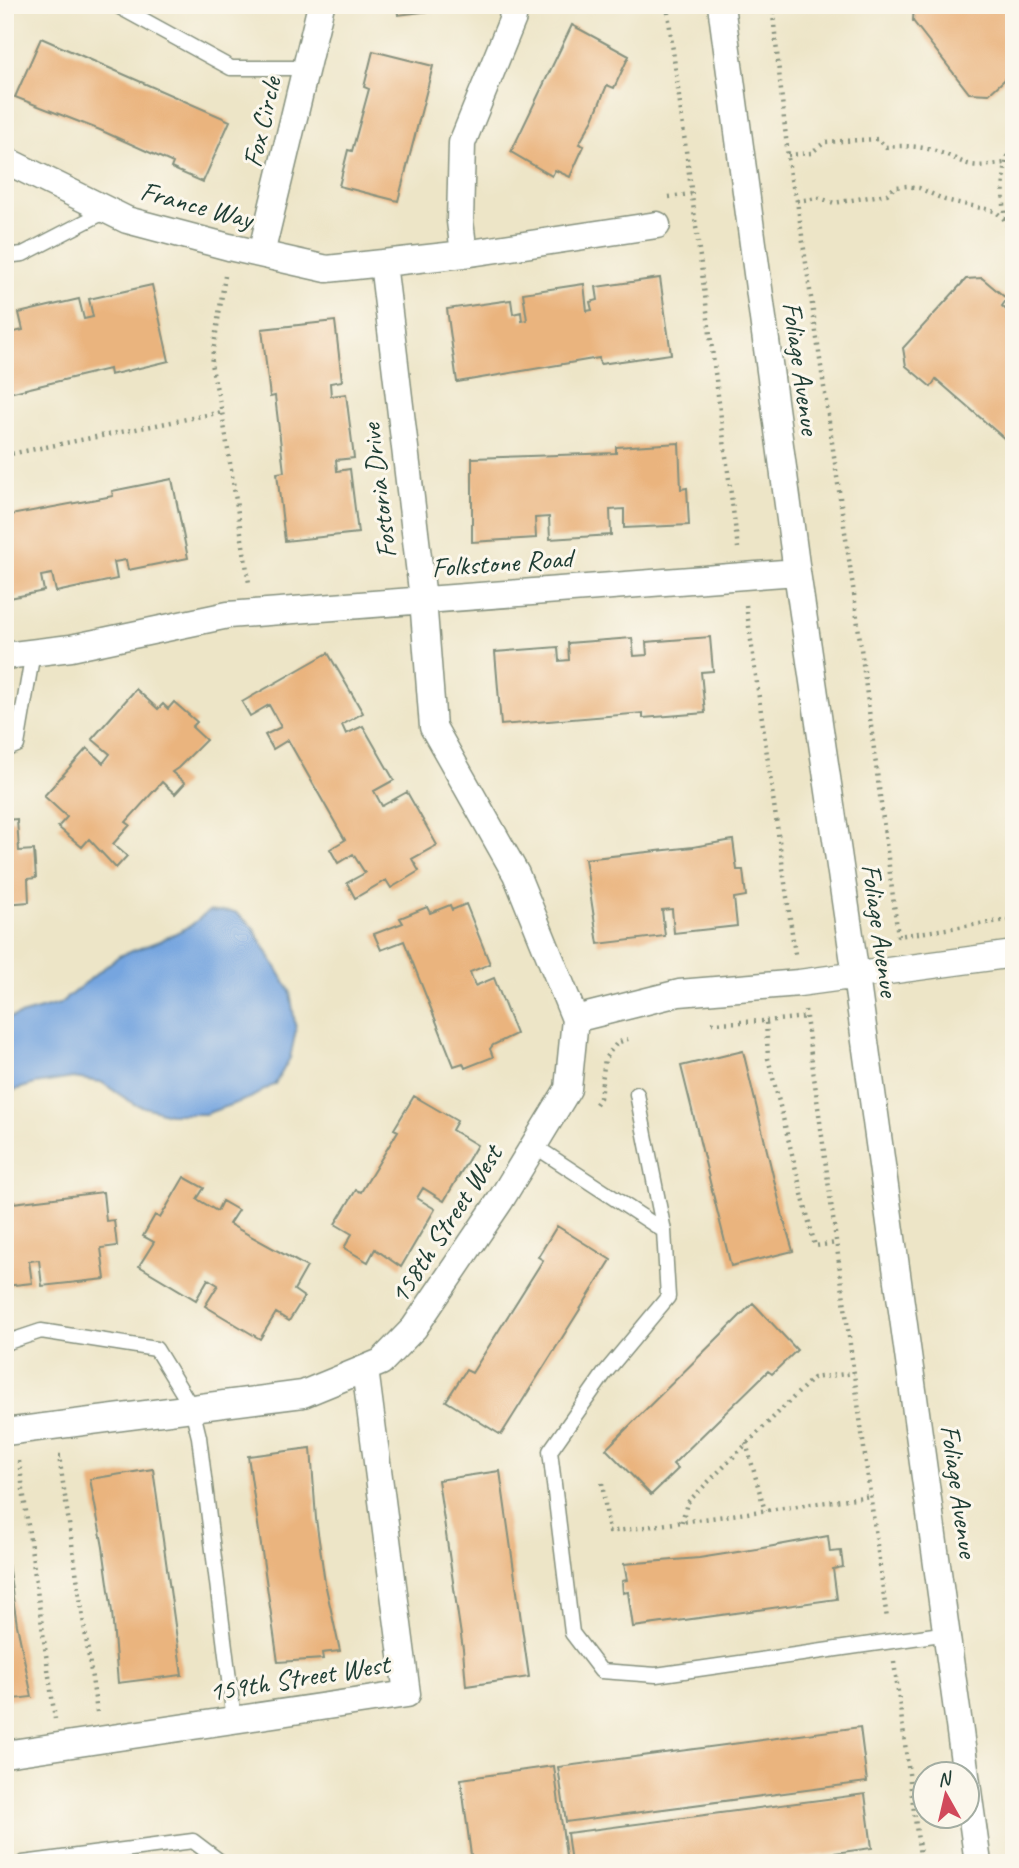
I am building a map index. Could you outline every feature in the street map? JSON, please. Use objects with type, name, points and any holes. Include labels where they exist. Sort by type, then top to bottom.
[{"type":"street","name":"Fox Circle","points":[[261,254],[321,5]]},
{"type":"street","points":[[464,254],[460,221],[462,143],[513,18],[512,5]]},
{"type":"street","name":"Foliage Avenue","points":[[721,5],[797,572],[856,976],[978,1863]]},
{"type":"street","name":"France Way","points":[[5,160],[127,220],[327,269],[383,263]]},
{"type":"street","points":[[383,263],[464,254],[657,225]]},
{"type":"street","name":"Fostoria Drive","points":[[383,263],[422,599],[433,727],[516,874],[575,1019]]},
{"type":"street","name":"Folkstone Road","points":[[5,656],[71,648],[228,615],[797,572]]},
{"type":"street","points":[[575,1019],[679,993],[799,983],[1014,954]]},
{"type":"street","name":"158th Street West","points":[[5,1432],[303,1394],[381,1362],[414,1328],[499,1201],[568,1089],[575,1019]]},
{"type":"street","name":"159th Street West","points":[[5,1754],[407,1694],[365,1369]]},
{"type":"lane","points":[[116,5],[231,68],[306,68]]},
{"type":"lane","points":[[5,256],[23,254],[108,210]]},
{"type":"lane","points":[[5,750],[17,745],[33,652]]},
{"type":"lane","points":[[637,1094],[664,1231],[668,1297],[604,1374],[550,1451],[572,1633],[600,1671],[656,1675],[948,1633]]},
{"type":"lane","points":[[533,1145],[664,1231]]},
{"type":"lane","points":[[5,1343],[41,1331],[156,1349],[192,1408],[234,1720]]},
{"type":"lane","points":[[23,1863],[193,1841],[222,1863]]},
{"type":"path","points":[[667,5],[740,575],[799,983],[807,1017],[921,1863]]},
{"type":"path","points":[[772,5],[790,176],[797,201],[854,594],[898,936],[1014,919]]},
{"type":"path","points":[[1014,135],[1006,163],[1003,188],[1005,220],[1014,249]]},
{"type":"path","points":[[788,155],[811,153],[825,142],[878,139],[886,146],[922,148],[971,165],[1006,163]]},
{"type":"path","points":[[797,201],[819,198],[834,203],[887,194],[895,187],[907,186],[919,188],[945,200],[995,211],[1005,220]]},
{"type":"path","points":[[229,247],[211,364],[222,412],[249,583]]},
{"type":"path","points":[[5,455],[222,412]]},
{"type":"path","points":[[699,1024],[807,1017]]},
{"type":"path","points":[[766,1021],[768,1058],[815,1246],[837,1243]]},
{"type":"path","points":[[594,1108],[600,1098],[605,1058],[617,1043],[639,1036]]},
{"type":"path","points":[[682,1522],[687,1503],[813,1378],[854,1373]]},
{"type":"path","points":[[746,1443],[765,1510]]},
{"type":"path","points":[[72,1454],[59,1456],[97,1713]]},
{"type":"path","points":[[19,1461],[55,1719]]},
{"type":"path","points":[[602,1483],[609,1532],[870,1496]]},
{"type":"water","points":[[209,911],[235,912],[252,926],[290,991],[296,1030],[290,1058],[275,1084],[250,1098],[205,1114],[169,1114],[134,1104],[101,1082],[73,1078],[35,1084],[5,1093],[5,1019],[59,1004],[119,956],[190,926]]},
{"type":"building","points":[[397,5],[463,5],[463,7],[398,15]]},
{"type":"building","points":[[914,5],[1014,5],[1014,64],[1010,66],[1013,72],[989,94],[969,93],[913,21]]},
{"type":"building","points":[[572,25],[629,56],[614,88],[607,85],[579,144],[584,146],[570,177],[555,170],[552,176],[511,152]]},
{"type":"building","points":[[41,38],[230,121],[203,182],[171,168],[173,163],[100,130],[15,97]]},
{"type":"building","points":[[373,51],[433,66],[398,201],[339,186],[369,89],[364,87]]},
{"type":"building","points":[[660,278],[671,354],[600,364],[599,358],[457,382],[447,309],[511,300],[513,314],[521,312],[522,321],[527,320],[523,293],[584,284],[587,311],[592,310],[590,302],[598,300],[596,287]]},
{"type":"building","points":[[982,278],[1007,299],[1002,306],[1014,317],[1014,447],[936,379],[931,387],[906,366],[903,348],[966,279]]},
{"type":"building","points":[[152,285],[169,361],[110,375],[109,369],[5,394],[5,334],[23,330],[19,313],[79,299],[84,319],[93,317],[89,299]]},
{"type":"building","points":[[335,321],[342,381],[330,383],[331,396],[346,394],[354,458],[336,460],[337,471],[350,469],[358,533],[285,541],[277,473],[284,472],[275,396],[270,397],[262,329]]},
{"type":"building","points":[[679,443],[681,489],[687,488],[689,525],[624,528],[624,509],[610,510],[611,535],[550,539],[549,517],[535,518],[536,538],[472,542],[472,458],[616,453],[616,447]]},
{"type":"building","points":[[172,479],[188,558],[128,570],[126,560],[114,562],[117,579],[56,592],[52,574],[41,576],[44,591],[5,599],[5,516],[113,496],[112,491]]},
{"type":"building","points":[[710,637],[713,671],[701,672],[705,713],[643,718],[643,713],[501,725],[495,652],[558,647],[559,661],[569,660],[568,643],[632,638],[634,656],[647,655],[646,642]]},
{"type":"building","points":[[328,653],[363,713],[342,725],[346,734],[363,726],[394,780],[374,791],[382,806],[407,792],[437,845],[412,859],[419,871],[391,888],[386,880],[355,898],[347,883],[365,873],[353,854],[338,863],[330,849],[345,840],[288,740],[273,749],[265,735],[281,727],[269,705],[250,716],[242,702]]},
{"type":"building","points":[[136,689],[158,709],[163,704],[168,709],[174,702],[197,722],[192,727],[206,740],[172,772],[185,783],[175,794],[162,782],[126,822],[130,825],[113,844],[127,856],[116,868],[89,839],[82,847],[58,827],[67,817],[44,796],[87,748],[103,763],[110,754],[92,739]]},
{"type":"building","points":[[17,819],[19,851],[34,850],[36,878],[28,879],[29,902],[5,904],[5,820]]},
{"type":"building","points":[[733,840],[737,870],[743,870],[746,896],[734,898],[737,926],[674,933],[672,909],[662,910],[665,936],[598,944],[585,859]]},
{"type":"building","points":[[466,904],[490,964],[470,972],[475,986],[494,978],[516,1034],[493,1045],[490,1049],[493,1057],[465,1068],[463,1063],[454,1066],[404,941],[381,950],[374,934],[403,923],[400,918],[427,907],[430,913],[450,905],[452,910]]},
{"type":"building","points":[[743,1051],[793,1251],[731,1266],[681,1066]]},
{"type":"building","points":[[414,1096],[457,1121],[452,1130],[477,1145],[444,1201],[423,1188],[417,1198],[435,1209],[401,1267],[375,1249],[368,1262],[344,1248],[352,1234],[335,1224],[356,1190],[361,1192],[398,1131],[394,1129]]},
{"type":"building","points":[[184,1177],[204,1188],[197,1199],[217,1211],[222,1201],[238,1210],[229,1224],[307,1267],[294,1290],[304,1297],[289,1321],[276,1313],[260,1339],[205,1306],[218,1285],[208,1279],[196,1300],[139,1266],[154,1242],[143,1236],[155,1215],[160,1218]]},
{"type":"building","points":[[103,1192],[106,1221],[114,1220],[117,1246],[101,1248],[105,1279],[42,1286],[39,1260],[29,1261],[32,1283],[5,1286],[5,1204]]},
{"type":"building","points":[[557,1226],[611,1260],[501,1435],[446,1401],[466,1370],[472,1373],[543,1260],[538,1257]]},
{"type":"building","points":[[753,1303],[797,1350],[772,1374],[768,1371],[673,1464],[678,1469],[651,1495],[606,1449]]},
{"type":"building","points":[[311,1448],[316,1519],[325,1583],[340,1651],[322,1653],[323,1659],[278,1662],[248,1456]]},
{"type":"building","points":[[153,1469],[182,1675],[118,1683],[112,1612],[90,1479]]},
{"type":"building","points":[[500,1471],[529,1677],[466,1686],[438,1480]]},
{"type":"building","points":[[828,1536],[830,1552],[841,1551],[843,1567],[833,1569],[837,1599],[633,1627],[628,1592],[623,1593],[622,1581],[627,1580],[624,1564],[699,1558]]},
{"type":"building","points":[[5,1546],[32,1697],[5,1700]]},
{"type":"building","points":[[860,1727],[867,1782],[566,1822],[558,1767]]},
{"type":"building","points":[[554,1766],[567,1863],[472,1863],[461,1779]]},
{"type":"building","points":[[865,1794],[872,1848],[760,1863],[571,1863],[567,1833]]}]
